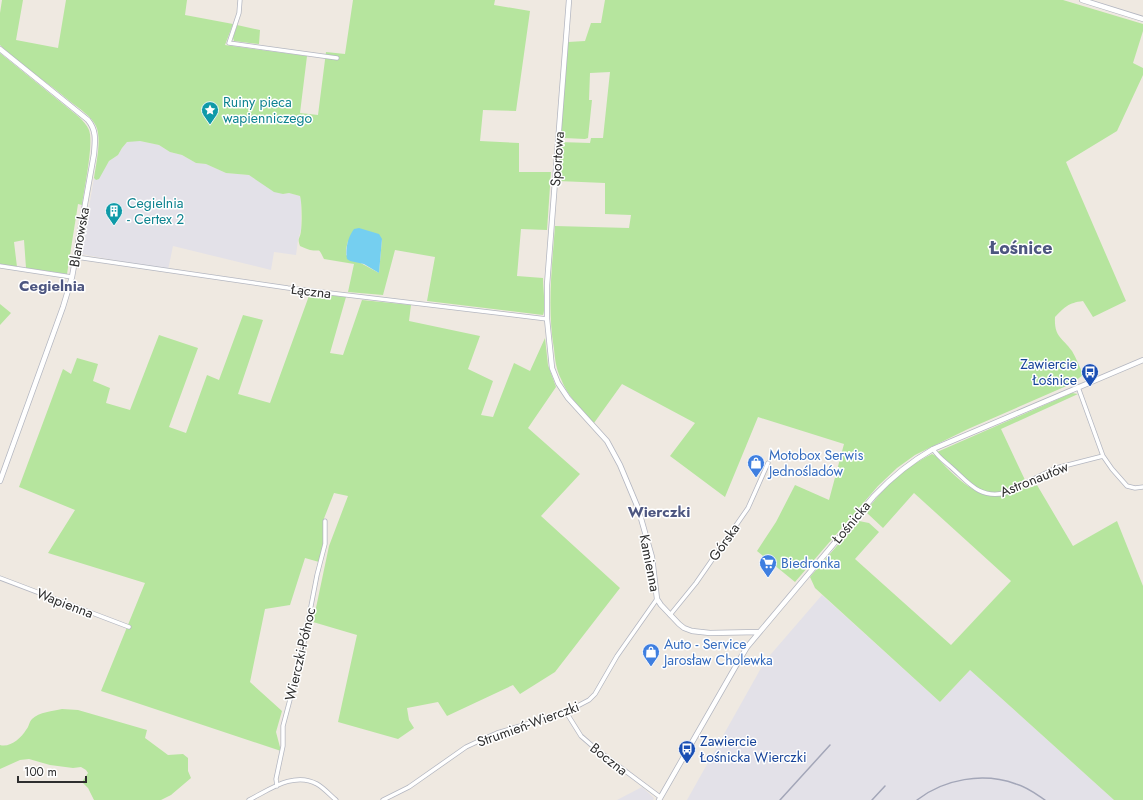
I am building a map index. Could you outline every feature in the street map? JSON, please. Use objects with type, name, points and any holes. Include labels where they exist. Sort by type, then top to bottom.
[{"type":"street","points":[[240,0],[239,13],[229,43],[336,58]]},
{"type":"street","name":"Sportowa","points":[[547,319],[547,278],[569,0]]},
{"type":"street","points":[[1082,0],[1143,19]]},
{"type":"street","name":"Blanowska","points":[[0,50],[83,115],[93,126],[95,138],[94,154],[72,277],[63,307],[0,480]]},
{"type":"street","name":"Łączna","points":[[76,257],[288,288],[547,319]]},
{"type":"street","points":[[0,266],[72,277]]},
{"type":"street","name":"Kamienna","points":[[547,319],[550,360],[558,383],[568,398],[607,441],[620,465],[638,508],[652,557],[657,599],[670,615],[684,628],[693,632],[759,632]]},
{"type":"street","name":"Łośnicka","points":[[660,799],[737,664],[759,632],[891,478],[905,466],[933,449],[1143,360]]},
{"type":"street","points":[[1078,387],[1103,456],[1112,469],[1128,486],[1143,488]]},
{"type":"street","name":"Astronautów","points":[[933,449],[940,459],[971,487],[996,495],[1056,468],[1103,456]]},
{"type":"street","name":"Górska","points":[[670,615],[696,583],[748,508],[768,463]]},
{"type":"street","name":"Wierczki-Północ","points":[[277,786],[276,779],[283,750],[283,726],[301,658],[325,544],[325,521]]},
{"type":"street","name":"Wapienna","points":[[0,578],[129,627]]},
{"type":"street","name":"Strumień-Wierczki","points":[[383,800],[409,787],[460,752],[481,740],[497,733],[566,712],[582,704],[595,694],[617,656],[657,599]]},
{"type":"street","name":"Boczna","points":[[566,712],[581,736],[660,799]]},
{"type":"street","points":[[249,800],[288,781],[301,779],[318,784],[336,800]]},
{"type":"shaded area","points":[[140,141],[159,145],[170,152],[182,155],[196,163],[206,164],[226,173],[249,175],[283,194],[289,193],[300,196],[301,230],[296,255],[274,252],[271,270],[173,246],[168,270],[81,254],[94,178],[96,180],[109,161],[118,155],[127,142]]},
{"type":"shaded area","points":[[822,595],[940,702],[970,670],[1114,800],[687,800],[765,661]]},
{"type":"shaded area","points":[[642,787],[654,798],[653,800],[617,800]]},
{"type":"green space","points":[[2,0],[23,0],[16,40],[58,48],[66,0],[187,0],[185,15],[233,24],[225,45],[307,56],[300,113],[318,115],[326,52],[345,54],[353,0],[495,0],[494,5],[530,11],[516,111],[483,110],[480,141],[519,143],[519,172],[551,172],[547,230],[521,229],[517,276],[543,278],[543,315],[427,301],[435,257],[395,250],[383,295],[348,292],[354,264],[324,259],[319,251],[310,250],[300,246],[299,240],[302,218],[300,196],[289,193],[283,194],[274,192],[249,175],[226,173],[206,164],[196,163],[182,155],[170,152],[159,145],[140,141],[127,142],[118,155],[109,161],[99,179],[96,180],[94,178],[98,152],[98,131],[92,119],[17,61],[0,45],[0,13]],"holes":[[[382,239],[379,273],[346,255],[348,241]]]},
{"type":"green space","points":[[605,0],[1063,0],[1143,24],[1143,31],[1133,63],[1143,68],[1143,75],[1117,131],[1066,162],[1126,301],[1093,317],[1083,301],[1078,302],[1067,306],[1055,317],[1057,333],[1072,351],[1083,375],[1071,384],[968,429],[915,455],[897,468],[878,486],[795,582],[757,551],[776,522],[795,485],[829,500],[844,444],[758,417],[725,497],[670,456],[695,423],[622,384],[594,423],[571,397],[558,372],[555,360],[550,303],[555,226],[629,228],[631,215],[605,214],[605,183],[558,181],[560,142],[590,143],[591,138],[603,138],[610,72],[590,73],[589,100],[592,100],[588,138],[564,138],[561,136],[561,132],[568,42],[585,41],[591,23],[601,23]]},
{"type":"green space","points":[[237,25],[260,30],[259,44],[234,41],[233,38]]},
{"type":"green space","points":[[0,53],[79,117],[89,130],[90,155],[82,205],[78,204],[67,274],[26,268],[24,240],[14,242],[17,267],[0,265]]},
{"type":"green space","points":[[310,293],[346,297],[330,353],[343,355],[362,300],[411,305],[409,321],[480,336],[468,369],[493,381],[481,415],[493,417],[514,363],[530,371],[545,338],[548,365],[556,387],[528,428],[580,474],[541,516],[620,588],[555,672],[520,694],[513,685],[447,716],[438,702],[407,708],[409,720],[414,728],[398,739],[338,722],[357,635],[313,622],[329,546],[348,496],[334,493],[323,521],[323,544],[319,562],[305,558],[290,605],[265,609],[250,682],[282,711],[276,732],[281,751],[101,691],[145,583],[48,553],[75,510],[19,487],[63,369],[71,374],[77,358],[98,364],[93,381],[110,388],[106,403],[130,410],[159,335],[198,348],[169,427],[186,433],[207,375],[219,380],[243,315],[263,320],[238,394],[270,403]]},
{"type":"green space","points":[[0,304],[11,313],[0,325]]},
{"type":"green space","points":[[1072,393],[1078,394],[1001,429],[1025,480],[1007,490],[991,493],[974,486],[957,473],[937,452]]},
{"type":"green space","points":[[932,454],[936,456],[955,476],[972,489],[981,493],[997,495],[1027,484],[1029,488],[1037,485],[1073,546],[1117,521],[1143,586],[1143,800],[1114,800],[970,670],[940,702],[815,588],[810,577],[859,521],[869,523],[879,532],[855,559],[951,645],[1011,581],[914,493],[883,528],[867,513],[878,496],[899,475],[920,460]]},
{"type":"green space","points":[[62,709],[78,710],[147,730],[145,738],[168,755],[183,754],[188,758],[188,771],[191,778],[171,795],[161,800],[94,800],[88,788],[82,782],[88,773],[81,767],[73,768],[50,765],[29,759],[20,760],[0,769],[0,745],[4,746],[11,744],[18,739],[27,729],[31,720],[38,715]]},
{"type":"water","points":[[359,228],[379,234],[382,239],[379,273],[364,264],[347,259],[346,251],[349,239],[354,229]]},
{"type":"railway","points":[[780,800],[830,745]]},
{"type":"railway","points":[[917,800],[939,787],[977,778],[1003,780],[1020,785],[1045,800]]},
{"type":"railway","points":[[872,800],[885,786]]},
{"type":"place","name":"Ruiny pieca wapienniczego","points":[[210,125]]},
{"type":"place","name":"Cegielnia - Certex 2","points":[[114,226]]},
{"type":"place","name":"Zawiercie Łośnice","points":[[1090,387]]},
{"type":"place","name":"Motobox Serwis Jednośladów","points":[[756,478]]},
{"type":"place","name":"Biedronka","points":[[768,578]]},
{"type":"place","name":"Auto - Service Jarosław Cholewka","points":[[651,667]]},
{"type":"place","name":"Zawiercie Łośnicka Wierczki","points":[[687,764]]},
{"type":"district","name":"Łośnice","points":[[1021,248]]},
{"type":"district","name":"Cegielnia","points":[[52,286]]},
{"type":"district","name":"Wierczki","points":[[659,512]]}]
